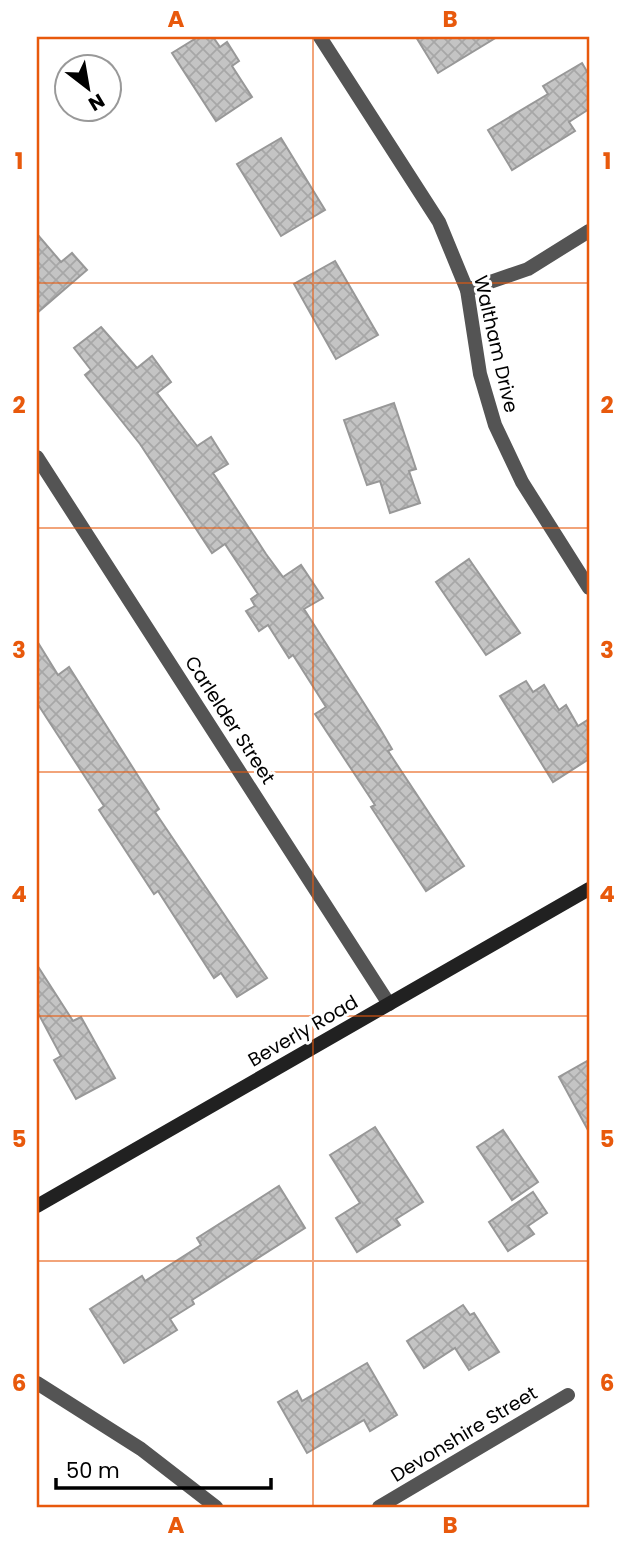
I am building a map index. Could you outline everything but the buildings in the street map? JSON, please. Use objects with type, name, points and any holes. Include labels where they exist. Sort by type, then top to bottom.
[{"type":"street","name":"Waltham Drive","points":[[320,37],[425,197],[450,246],[467,290],[480,374],[495,425],[527,491],[589,588]]},
{"type":"street","points":[[467,290],[528,269],[589,231]]},
{"type":"street","name":"Carlelder Street","points":[[37,457],[389,1004]]},
{"type":"street","name":"Beverly Road","points":[[37,1206],[589,890]]},
{"type":"street","points":[[37,1382],[141,1449],[216,1507]]},
{"type":"street","name":"Devonshire Street","points":[[379,1507],[568,1395]]}]
